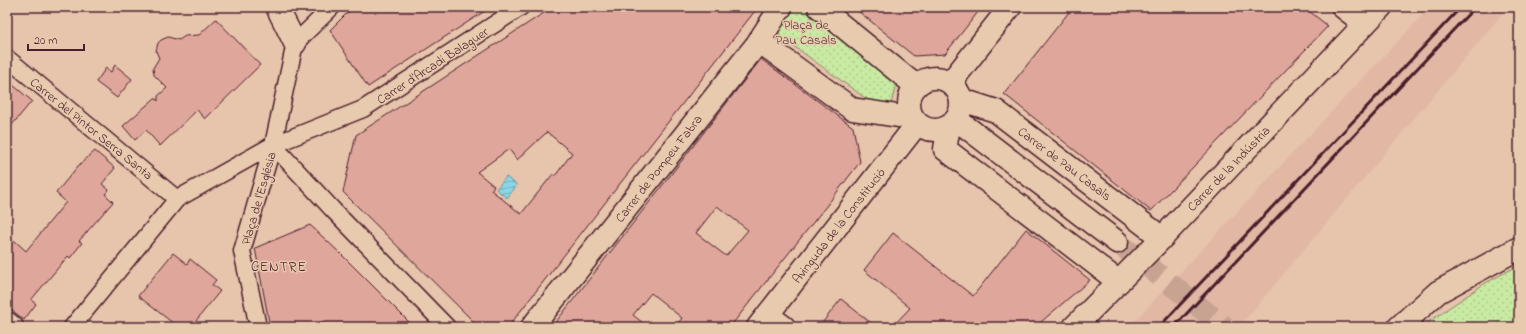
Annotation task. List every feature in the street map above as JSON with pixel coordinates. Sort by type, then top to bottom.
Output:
[{"type":"street","points":[[277,7],[295,43],[332,7]]},
{"type":"street","name":"Carrer d'Arcadi Balaguer","points":[[363,109],[521,7]]},
{"type":"street","name":"Carrer de Pompeu Fabra","points":[[532,327],[759,40],[781,7]]},
{"type":"street","points":[[819,7],[916,86]]},
{"type":"street","points":[[1010,7],[954,107],[937,131],[927,130],[914,119],[909,107],[911,94],[916,86],[932,78],[942,78],[954,107],[1117,242]]},
{"type":"street","points":[[1343,7],[1365,24]]},
{"type":"street","name":"Carrer de la Indústria","points":[[1074,327],[1162,238],[1381,7]]},
{"type":"street","points":[[759,40],[852,109],[914,119]]},
{"type":"street","name":"Plaça de l'Església","points":[[258,327],[242,251],[273,145],[295,43]]},
{"type":"street","name":"Carrer del Pintor Serra Santa","points":[[7,58],[177,199]]},
{"type":"street","points":[[954,107],[945,149],[1119,282]]},
{"type":"street","name":"Carrer de Pau Casals","points":[[954,107],[996,111],[1162,238]]},
{"type":"street","name":"Plaça de l'Església","points":[[177,199],[273,145],[363,109]]},
{"type":"street","name":"Avinguda de la Constitució","points":[[770,323],[914,119]]},
{"type":"street","name":"Plaça de l'Església","points":[[273,145],[334,211],[447,327]]},
{"type":"street","points":[[72,327],[177,199]]},
{"type":"street","points":[[1399,327],[1438,292],[1519,248]]},
{"type":"street","points":[[7,323],[12,327]]},
{"type":"shaded area","points":[[1430,7],[1508,7],[1239,327],[1129,327]]},
{"type":"green space","name":"Plaça de Pau Casals","points":[[794,7],[806,7],[897,81],[891,104],[872,103],[780,36],[778,28]]},
{"type":"green space","points":[[1519,265],[1519,327],[1421,327],[1484,284]]},
{"type":"water","points":[[506,177],[517,185],[507,198],[496,189]]},
{"type":"building","points":[[353,7],[491,7],[368,87],[330,30]]},
{"type":"building","points":[[553,7],[758,7],[508,327],[479,327],[343,192],[356,135]],"holes":[[[547,132],[572,153],[555,176],[553,174],[521,214],[491,190],[494,186],[477,172],[509,149],[517,160]]]},
{"type":"building","points":[[853,7],[982,7],[945,54],[914,56]]},
{"type":"building","points":[[1073,7],[1304,7],[1328,26],[1151,211],[1004,94]]},
{"type":"building","points":[[216,19],[260,65],[205,119],[197,110],[160,146],[146,130],[135,140],[123,126],[155,98],[158,101],[158,96],[167,88],[154,75],[153,68],[159,58],[156,51],[158,43],[168,37],[179,40],[185,36],[199,35]]},
{"type":"building","points":[[761,59],[853,127],[860,162],[730,327],[675,327],[682,318],[651,293],[633,315],[648,327],[552,327]],"holes":[[[717,206],[748,230],[726,256],[696,233]]]},
{"type":"building","points":[[115,65],[132,79],[117,98],[96,82],[106,68],[111,72]]},
{"type":"building","points":[[7,80],[32,101],[7,131]]},
{"type":"building","points":[[95,151],[115,168],[102,184],[109,190],[105,194],[113,202],[79,241],[82,243],[70,258],[68,256],[31,300],[36,304],[24,320],[7,306],[7,248],[15,241],[26,251],[66,202],[56,193],[78,166]]},
{"type":"building","points":[[310,225],[414,327],[329,327],[322,321],[316,327],[270,327],[255,248]]},
{"type":"building","points":[[1026,229],[1090,280],[1035,327],[892,327],[910,308],[864,270],[893,233],[973,296]]},
{"type":"building","points":[[173,253],[187,264],[190,259],[216,280],[212,285],[220,291],[191,327],[178,327],[138,296]]},
{"type":"building","points":[[841,299],[876,327],[819,327]]},
{"type":"tunnel","points":[[1117,242],[1225,327]]},
{"type":"railway","points":[[1159,327],[1461,7]]},
{"type":"railway","points":[[1174,327],[1475,7]]},
{"type":"district","name":"CENTRE","points":[[279,266]]}]
